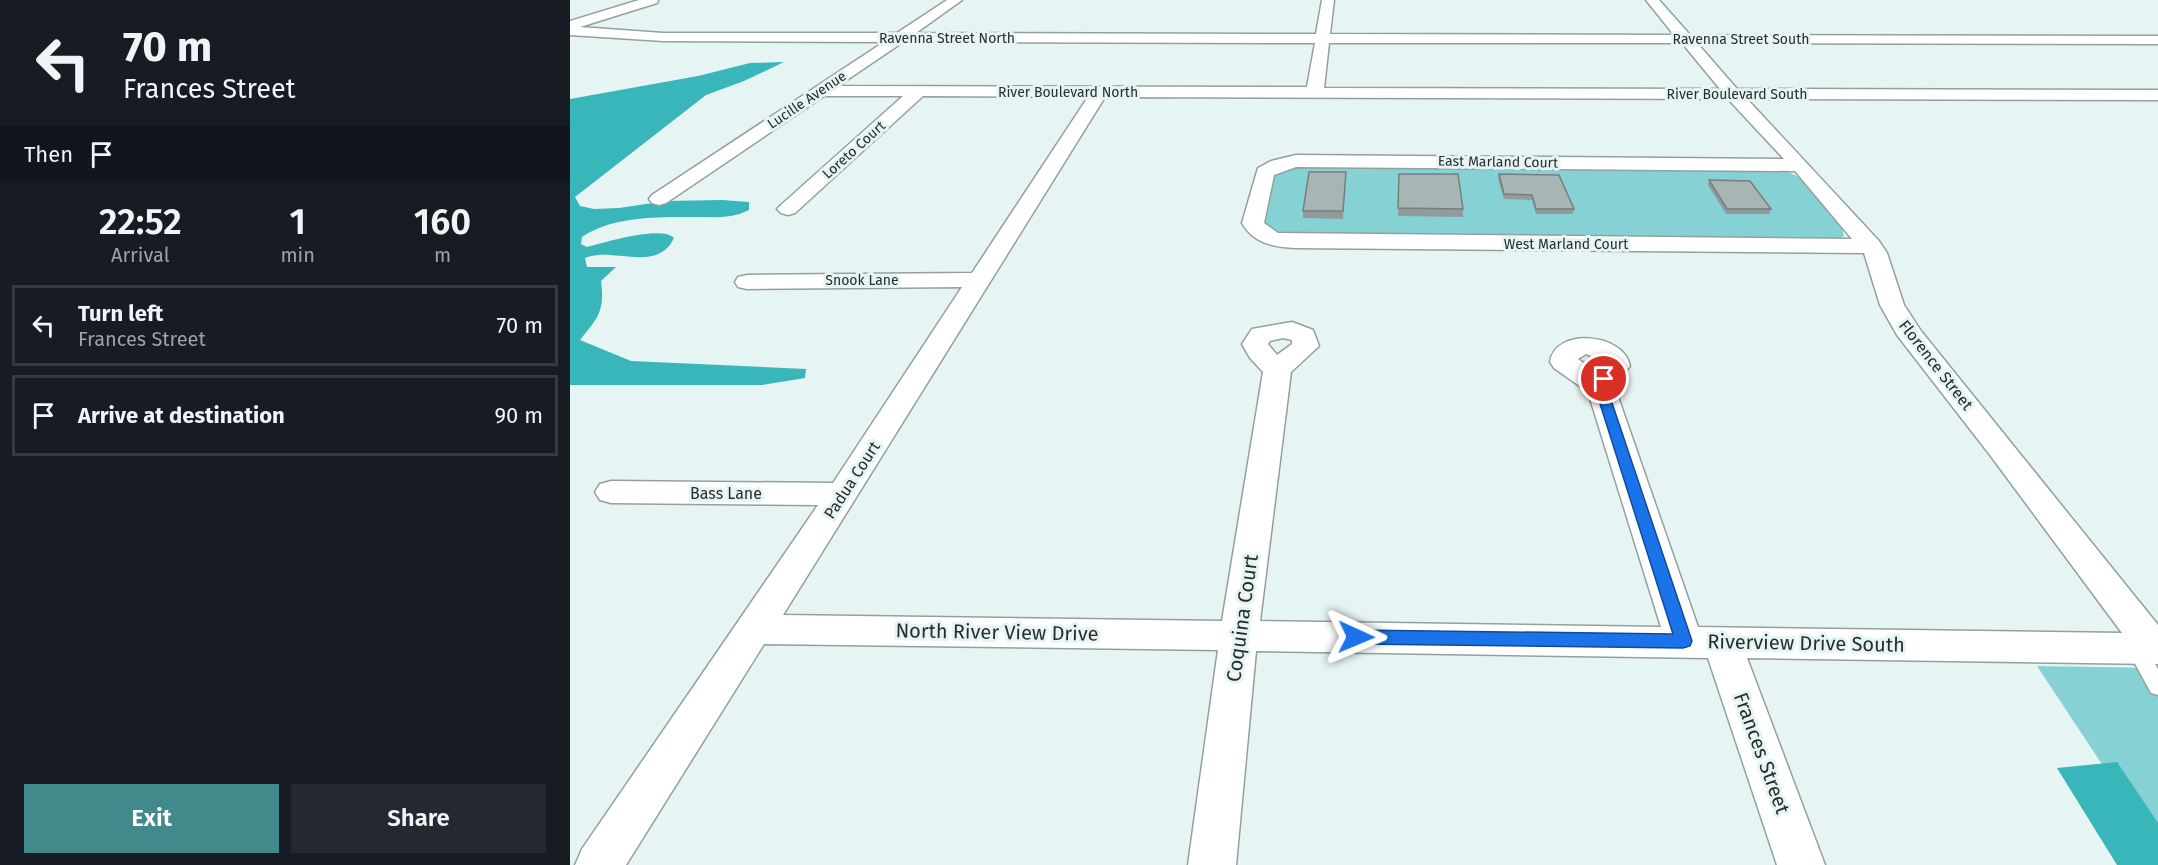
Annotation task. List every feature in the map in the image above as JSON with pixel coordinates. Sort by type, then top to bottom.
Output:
[{"type":"street","points":[[570,28],[652,0]]},
{"type":"street","name":"Lucille Avenue","points":[[659,198],[956,0]]},
{"type":"street","points":[[1315,92],[1328,0]]},
{"type":"street","name":"Florence Street","points":[[1652,0],[1732,93],[1800,165],[1871,246],[1879,259],[1892,305],[1910,335],[2001,448],[2150,649]]},
{"type":"street","name":"Ravenna Street North","points":[[570,28],[638,36],[1324,38]]},
{"type":"street","name":"Ravenna Street South","points":[[1324,38],[2158,40]]},
{"type":"street","name":"River Boulevard North","points":[[821,91],[1315,92]]},
{"type":"street","name":"Loreto Court","points":[[788,209],[919,91]]},
{"type":"street","name":"Padua Court","points":[[599,865],[755,629],[1100,92]]},
{"type":"street","name":"River Boulevard South","points":[[1315,92],[2158,95]]},
{"type":"street","name":"East Marland Court","points":[[1262,234],[1254,227],[1253,218],[1263,177],[1271,168],[1296,161],[1800,165]]},
{"type":"street","name":"West Marland Court","points":[[1262,234],[1301,242],[1871,246]]},
{"type":"street","name":"Snook Lane","points":[[747,282],[978,280]]},
{"type":"street","name":"Coquina Court","points":[[1212,865],[1239,635],[1277,371]]},
{"type":"street","name":"Frances Street","points":[[1601,388],[1703,641],[1801,865]]},
{"type":"street","name":"Bass Lane","points":[[610,492],[842,494]]},
{"type":"street","name":"North River View Drive","points":[[755,629],[1239,635]]},
{"type":"street","name":"Riverview Drive South","points":[[1239,635],[2150,649]]},
{"type":"lane","name":"Florence Street","points":[[2150,649],[2158,687]]},
{"type":"shaded area","points":[[784,62],[744,81],[706,95],[575,197],[580,206],[594,209],[666,201],[749,202],[749,210],[736,215],[622,221],[594,230],[582,237],[581,244],[587,247],[645,234],[667,234],[674,238],[666,249],[657,255],[634,257],[596,255],[585,258],[587,267],[616,267],[601,281],[602,300],[599,314],[580,340],[631,361],[806,369],[805,378],[762,385],[570,385],[570,99],[698,76],[750,63]]},
{"type":"shaded area","points":[[1291,166],[1784,170],[1799,177],[1842,228],[1844,236],[1839,239],[1279,234],[1262,223],[1273,174]]},
{"type":"shaded area","points":[[2037,666],[2158,668],[2158,849]]},
{"type":"shaded area","points":[[2117,762],[2158,823],[2158,865],[2117,865],[2057,768]]},
{"type":"building","points":[[1309,172],[1346,172],[1343,211],[1303,211]]},
{"type":"building","points":[[1399,174],[1458,174],[1463,209],[1398,208]]},
{"type":"building","points":[[1499,174],[1559,175],[1574,209],[1536,209],[1532,195],[1504,194]]},
{"type":"building","points":[[1709,180],[1750,181],[1771,209],[1727,209]]},
{"type":"route","points":[[1356,637],[1683,641],[1601,388],[1604,379]]}]
